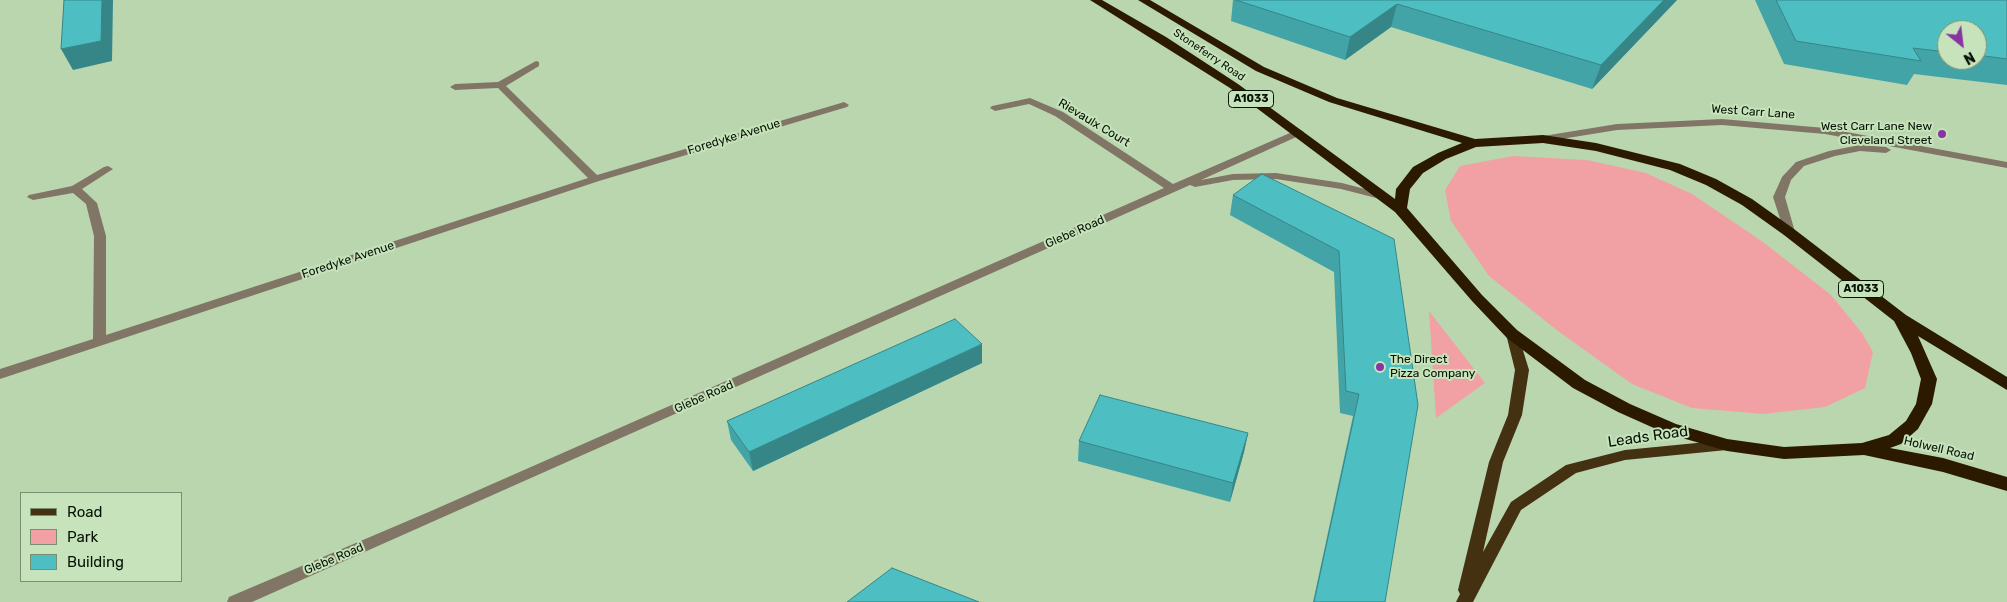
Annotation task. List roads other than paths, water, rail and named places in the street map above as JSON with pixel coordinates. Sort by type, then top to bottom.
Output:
[{"type":"highway","name":"Stoneferry Road","points":[[1095,0],[1162,39],[1299,132],[1400,209]]},
{"type":"highway","name":"Stoneferry Road","points":[[1143,0],[1189,25],[1260,69],[1333,100],[1474,143]]},
{"type":"highway","name":"A1033","points":[[1900,318],[1919,353],[1929,379],[1924,404],[1912,425],[1895,440],[1862,448],[1784,454],[1727,445],[1671,429],[1624,408],[1579,384],[1512,334],[1477,298],[1400,209],[1403,189],[1418,170],[1442,156],[1474,143],[1543,139],[1596,147],[1675,167],[1711,182],[1748,202],[1900,318],[2007,384]]},
{"type":"highway","name":"Holwell Road","points":[[1862,448],[1943,465],[2007,484]]},
{"type":"main road","name":"Leads Road","points":[[1463,602],[1496,462],[1515,416],[1522,370],[1512,334]]},
{"type":"main road","name":"Leads Road","points":[[1463,602],[1516,506],[1571,469],[1625,455],[1727,445]]},
{"type":"street","points":[[455,87],[500,85],[536,64]]},
{"type":"street","points":[[500,85],[595,179]]},
{"type":"street","name":"Rievaulx Court","points":[[995,108],[1030,101],[1059,114],[1173,189]]},
{"type":"street","name":"Foredyke Avenue","points":[[0,374],[595,179],[844,105]]},
{"type":"street","name":"West Carr Lane","points":[[1543,139],[1617,127],[1722,122],[1825,131],[2007,165]]},
{"type":"street","name":"Glebe Road","points":[[235,602],[1299,132]]},
{"type":"street","name":"West Carr Lane","points":[[1789,232],[1779,197],[1786,179],[1800,164],[1833,153],[1860,148],[1931,152]]},
{"type":"street","points":[[33,197],[75,189],[108,169]]},
{"type":"street","name":"Glebe Road","points":[[1173,189],[1233,177],[1276,176],[1342,186],[1384,197]]},
{"type":"street","points":[[75,189],[91,203],[100,236],[100,340]]},
{"type":"place","name":"West Carr Lane New Cleveland Street","points":[[1942,134]]},
{"type":"place","name":"The Direct Pizza Company","points":[[1380,367]]}]
